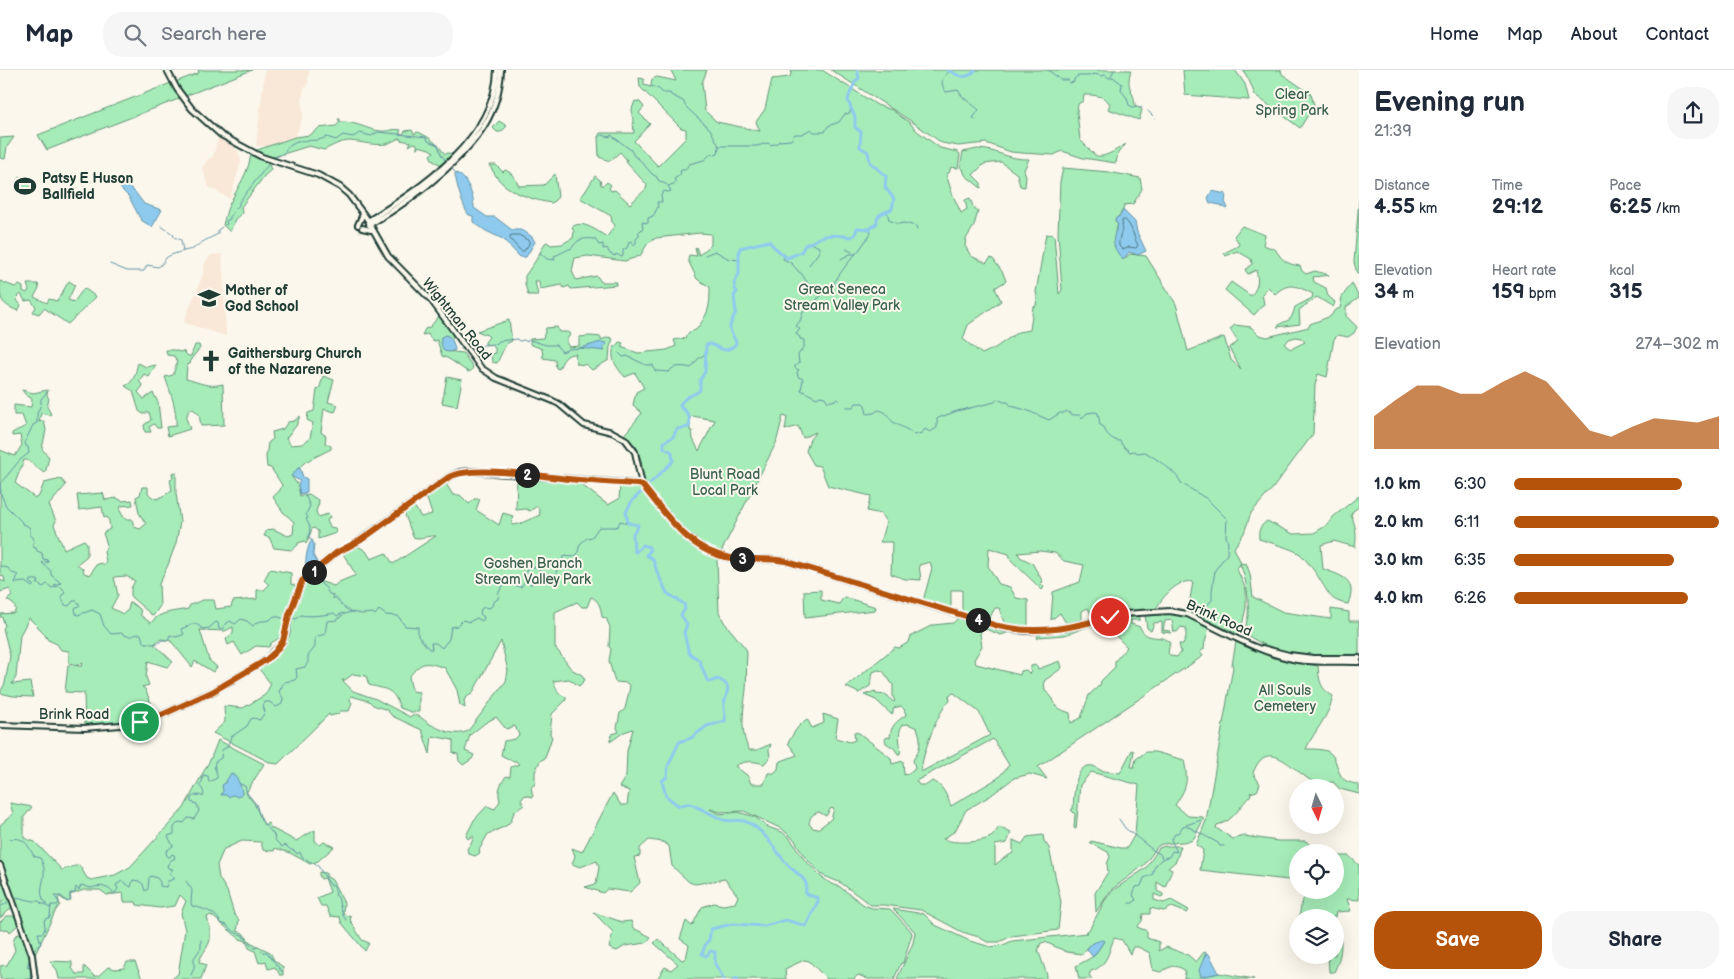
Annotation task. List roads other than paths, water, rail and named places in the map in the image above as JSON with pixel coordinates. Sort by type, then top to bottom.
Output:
[{"type":"main road","name":"Wightman Road","points":[[167,70],[182,96],[221,135],[251,152],[276,163],[309,171],[332,182],[349,195],[364,215],[373,232]]},
{"type":"main road","points":[[375,219],[364,215],[360,226],[373,232],[375,219],[420,187],[472,137],[490,105],[496,85],[497,70]]},
{"type":"main road","points":[[368,223],[402,206],[476,140],[490,116],[500,84],[501,70]]},
{"type":"main road","name":"Wightman Road","points":[[364,215],[365,220],[388,256],[431,300],[481,368],[496,378],[556,402],[584,425],[621,436],[630,444],[635,452],[644,488]]},
{"type":"main road","name":"Brink Road","points":[[0,725],[84,728],[133,724],[148,721],[212,692],[266,660],[281,644],[286,634],[289,615],[302,581],[336,553],[361,540],[454,474],[469,471],[644,488],[687,539],[719,556],[785,561],[1009,629],[1031,631],[1054,630],[1114,616],[1176,611],[1188,614],[1273,654],[1298,660],[1359,660]]},
{"type":"main road","points":[[0,865],[32,955],[34,979]]},
{"type":"water","points":[[455,173],[466,182],[473,198],[474,208],[487,217],[495,217],[512,230],[520,230],[532,237],[535,242],[526,257],[520,257],[503,239],[473,222],[473,216],[469,215],[462,202]]},
{"type":"water","points":[[125,183],[144,204],[162,210],[152,227],[141,220],[129,197],[120,188],[121,184]]},
{"type":"water","points":[[1212,191],[1226,194],[1225,202],[1227,209],[1210,203],[1208,198]]},
{"type":"water","points":[[1123,210],[1135,222],[1137,232],[1146,251],[1138,255],[1129,252],[1123,260],[1115,247],[1114,235],[1118,225],[1115,221],[1116,218],[1120,216]]},
{"type":"water","points":[[446,335],[451,339],[455,350],[444,351],[441,337]]},
{"type":"water","points":[[601,342],[607,344],[603,347],[605,351],[580,348]]},
{"type":"water","points":[[300,468],[303,477],[307,479],[307,492],[300,494],[298,485],[300,481],[291,476]]},
{"type":"water","points":[[312,540],[314,544],[313,555],[318,564],[311,571],[306,568],[306,562]]},
{"type":"water","points":[[231,773],[237,779],[241,788],[242,794],[238,797],[221,795],[223,791],[222,785]]},
{"type":"water","points":[[1104,941],[1094,956],[1092,956],[1087,949],[1093,943]]},
{"type":"water","points":[[1206,953],[1209,954],[1219,973],[1201,977],[1199,970]]},
{"type":"waterway","points":[[724,979],[715,964],[715,952],[711,951],[706,956],[702,954],[709,940],[711,929],[732,924],[765,926],[786,920],[806,926],[818,898],[806,894],[806,883],[804,880],[787,864],[757,828],[744,821],[724,820],[690,804],[679,806],[666,796],[662,781],[667,777],[668,766],[679,742],[691,738],[707,726],[725,721],[724,706],[728,689],[726,684],[718,679],[709,682],[699,660],[689,653],[684,633],[687,624],[681,615],[685,609],[684,604],[667,593],[653,559],[646,555],[650,551],[649,547],[643,545],[636,552],[634,551],[633,533],[638,525],[628,523],[626,512],[632,501],[673,461],[672,452],[664,448],[664,442],[673,437],[677,429],[689,427],[690,421],[688,416],[680,405],[685,399],[700,390],[700,380],[705,372],[706,345],[710,344],[726,350],[736,344],[730,328],[736,312],[734,296],[737,292],[734,282],[739,274],[740,248],[769,241],[787,258],[801,252],[805,245],[821,237],[828,235],[851,237],[855,235],[857,228],[870,229],[877,223],[879,215],[892,209],[894,199],[885,187],[886,176],[870,162],[868,152],[860,147],[861,132],[855,127],[855,117],[848,101],[855,82],[859,78],[857,70]]},
{"type":"waterway","points":[[948,70],[959,76],[969,75],[975,70]]},
{"type":"waterway","points":[[1048,70],[1061,80],[1068,80],[1069,83],[1074,82],[1074,79],[1078,76],[1094,74],[1105,75],[1109,78],[1113,77],[1122,84],[1121,90],[1127,98],[1129,105],[1142,108]]},
{"type":"waterway","points":[[1111,76],[1114,70]]},
{"type":"waterway","points":[[950,71],[942,80],[946,92],[958,90],[965,99],[979,110],[973,118],[976,120]]},
{"type":"waterway","points":[[651,86],[663,93],[670,93],[683,101],[686,107],[710,129],[719,146]]},
{"type":"waterway","points":[[719,146],[757,146],[768,143],[771,145],[779,141],[791,140],[795,134],[802,134],[811,129],[814,132],[825,132],[828,126],[839,122],[845,114],[850,113],[851,106]]},
{"type":"waterway","points":[[1148,111],[1155,118]]},
{"type":"waterway","points":[[274,158],[284,153],[288,147],[298,141],[319,140],[327,137],[336,140],[343,135],[353,137],[360,133],[371,136],[378,132],[426,137],[428,141],[438,145],[445,160]]},
{"type":"waterway","points":[[599,137],[602,135],[610,137],[611,135],[631,150],[634,156],[658,180],[667,185]]},
{"type":"waterway","points":[[540,253],[547,259],[555,260],[554,256],[572,248],[579,240],[595,239],[599,245],[603,244],[603,249],[607,248],[610,254],[622,257],[623,250],[627,248],[629,242],[631,241],[633,245],[636,243],[636,239],[640,235],[638,233],[643,228],[642,222],[648,223],[648,218],[653,216],[658,207],[657,202],[662,202],[661,195],[664,191],[671,191],[668,186],[676,183],[674,179],[680,175],[681,170],[685,170],[689,164],[704,160],[712,153],[718,154],[719,146]]},
{"type":"waterway","points":[[225,225],[239,205],[239,202],[268,165]]},
{"type":"waterway","points":[[452,168],[456,174]]},
{"type":"waterway","points":[[887,211],[889,220],[898,224],[904,223],[916,226],[917,230]]},
{"type":"waterway","points":[[161,226],[173,234],[174,237],[181,240],[183,251]]},
{"type":"waterway","points":[[110,264],[127,271],[144,271],[147,265],[158,267],[166,258],[179,252],[193,249],[218,234],[218,230],[222,227]]},
{"type":"waterway","points":[[870,229],[871,233],[832,287],[818,298],[816,302],[810,303],[810,308],[803,312],[796,326],[800,329],[796,334],[800,339],[804,340],[804,347],[798,355],[799,363],[795,366],[799,370],[797,372],[798,377],[803,379],[801,390],[817,398],[820,396],[825,397],[828,402],[838,399],[846,407],[853,407],[856,403],[863,403],[867,414],[878,410],[884,412],[893,422],[914,435],[922,433],[925,429],[930,432],[937,428],[938,418],[957,411],[995,402],[997,399],[1049,420],[1066,411],[1073,415],[1080,415],[1082,418],[1087,413],[1098,413],[1100,425],[1104,427],[1110,437],[1120,441],[1130,452],[1145,452],[1160,462],[1175,474],[1181,483],[1207,499],[1227,519],[1227,554],[1215,570],[1212,600],[1205,608],[1203,619]]},
{"type":"waterway","points":[[809,265],[819,252],[819,247],[810,243]]},
{"type":"waterway","points":[[846,249],[852,252]]},
{"type":"waterway","points":[[705,255],[715,251],[729,259],[740,260]]},
{"type":"waterway","points":[[841,259],[850,254],[856,254]]},
{"type":"waterway","points":[[784,257],[783,259],[791,263],[801,273],[811,287],[811,292]]},
{"type":"waterway","points":[[469,348],[496,344],[499,341],[517,339],[527,342],[528,340]]},
{"type":"waterway","points":[[530,340],[546,345],[556,345],[562,352],[569,349],[582,348]]},
{"type":"waterway","points":[[619,353],[623,357],[627,356],[646,365],[653,365],[655,371],[669,372],[676,367],[691,368],[705,354]]},
{"type":"waterway","points":[[1,492],[0,484],[20,460],[29,453],[25,442],[33,425],[37,423],[41,399],[47,392]]},
{"type":"waterway","points":[[0,492],[6,506],[22,524],[30,528],[30,536],[34,540],[33,547],[42,553],[43,559],[48,560],[47,563],[44,561],[42,563],[51,571],[51,575],[61,583],[54,585],[56,586]]},
{"type":"waterway","points":[[304,493],[310,506],[306,514],[308,518],[306,519],[310,527],[309,538],[312,540]]},
{"type":"waterway","points":[[33,953],[35,948],[41,944],[38,933],[43,933],[45,928],[44,920],[50,917],[51,905],[59,903],[55,896],[61,896],[68,902],[70,900],[70,893],[75,893],[76,887],[79,890],[81,885],[91,888],[103,887],[115,893],[118,889],[116,885],[122,881],[131,887],[133,880],[139,881],[143,884],[145,891],[148,889],[151,876],[157,878],[160,886],[166,887],[168,881],[174,879],[169,874],[173,869],[167,866],[175,858],[172,854],[170,857],[167,857],[166,851],[173,846],[168,836],[174,834],[174,827],[179,822],[184,823],[188,818],[194,819],[199,811],[197,804],[191,802],[191,798],[197,795],[203,797],[203,792],[199,785],[202,782],[203,775],[208,776],[209,782],[217,778],[215,762],[221,758],[222,750],[227,747],[231,737],[247,726],[251,719],[260,720],[265,712],[263,706],[265,702],[270,702],[276,707],[282,704],[283,698],[279,692],[284,682],[295,680],[297,677],[296,669],[305,667],[308,662],[308,656],[315,647],[315,637],[325,634],[327,621],[337,620],[344,614],[351,612],[373,613],[375,615],[379,610],[386,615],[398,616],[405,626],[418,627],[418,636],[429,649],[432,649],[431,643],[436,643],[442,648],[449,639],[451,627],[457,626],[463,620],[469,622],[477,618],[483,620],[484,617],[480,614],[481,609],[492,606],[493,602],[498,599],[499,592],[505,583],[521,587],[526,580],[532,584],[533,577],[529,576],[526,572],[527,568],[535,567],[538,568],[542,575],[555,576],[563,557],[577,555],[580,544],[587,538],[592,537],[599,527],[615,527],[618,526],[620,521],[628,523]]},
{"type":"waterway","points":[[0,566],[8,568],[12,573],[18,575],[15,583],[25,582],[32,587],[34,585],[30,582],[31,580],[38,580],[39,582],[37,583],[43,587],[47,584],[52,588],[61,587],[65,593],[61,596],[65,605],[69,606],[73,601],[77,601],[80,605],[75,608],[76,614],[92,610],[100,614],[104,626],[111,634],[121,633],[129,636],[141,634],[143,642],[148,643],[156,644],[162,640],[168,640],[170,635],[176,637],[183,635],[181,629],[195,623],[203,629],[209,628],[216,622],[219,629],[224,629],[224,625],[230,621],[235,624],[241,619],[253,626],[259,622],[270,620],[274,616],[286,619]]},
{"type":"waterway","points":[[314,575],[315,578],[320,580],[329,594],[333,595],[332,598],[336,598],[342,606],[351,612]]},
{"type":"waterway","points":[[290,618],[296,619],[301,615],[317,616],[334,613],[337,616],[344,614]]},
{"type":"waterway","points":[[240,784],[245,786],[247,793],[256,804],[261,820],[274,835],[275,840],[282,847],[285,845],[297,854],[300,852],[302,857],[318,866],[331,886],[333,885],[335,895],[338,897],[346,920]]},
{"type":"waterway","points":[[1119,819],[1125,828],[1160,854],[1162,858]]},
{"type":"waterway","points":[[1129,903],[1133,903],[1136,900],[1133,895],[1136,887],[1141,886],[1144,878],[1153,874],[1157,863],[1169,857],[1172,851],[1177,852],[1171,840],[1175,834],[1183,826],[1201,820]]},
{"type":"waterway","points":[[1187,826],[1218,843],[1220,846],[1224,846]]},
{"type":"waterway","points":[[10,839],[22,840],[34,856],[40,858],[44,870],[42,896],[46,906],[50,908],[51,906]]},
{"type":"waterway","points":[[186,881],[192,890],[192,906],[212,913],[221,923],[227,925],[236,933],[243,935],[255,948],[258,947],[263,952],[267,952],[282,972]]},
{"type":"waterway","points":[[14,897],[39,901],[45,904]]},
{"type":"waterway","points":[[0,907],[7,903],[10,898]]},
{"type":"waterway","points":[[191,975],[194,968],[194,958],[201,948],[201,940]]},
{"type":"waterway","points":[[30,958],[27,967],[31,969],[30,979]]},
{"type":"place","name":"Patsy E Huson Ballfield","points":[[25,186]]},
{"type":"place","name":"Mother of God School","points":[[209,298]]},
{"type":"place","name":"Gaithersburg Church of the Nazarene","points":[[211,361]]},
{"type":"park label","name":"Clear Spring Park","points":[[1292,102]]},
{"type":"park label","name":"Great Seneca Stream Valley Park","points":[[842,297]]},
{"type":"park label","name":"Blunt Road Local Park","points":[[725,482]]},
{"type":"park label","name":"Goshen Branch Stream Valley Park","points":[[533,572]]},
{"type":"park label","name":"All Souls Cemetery","points":[[1285,698]]}]
